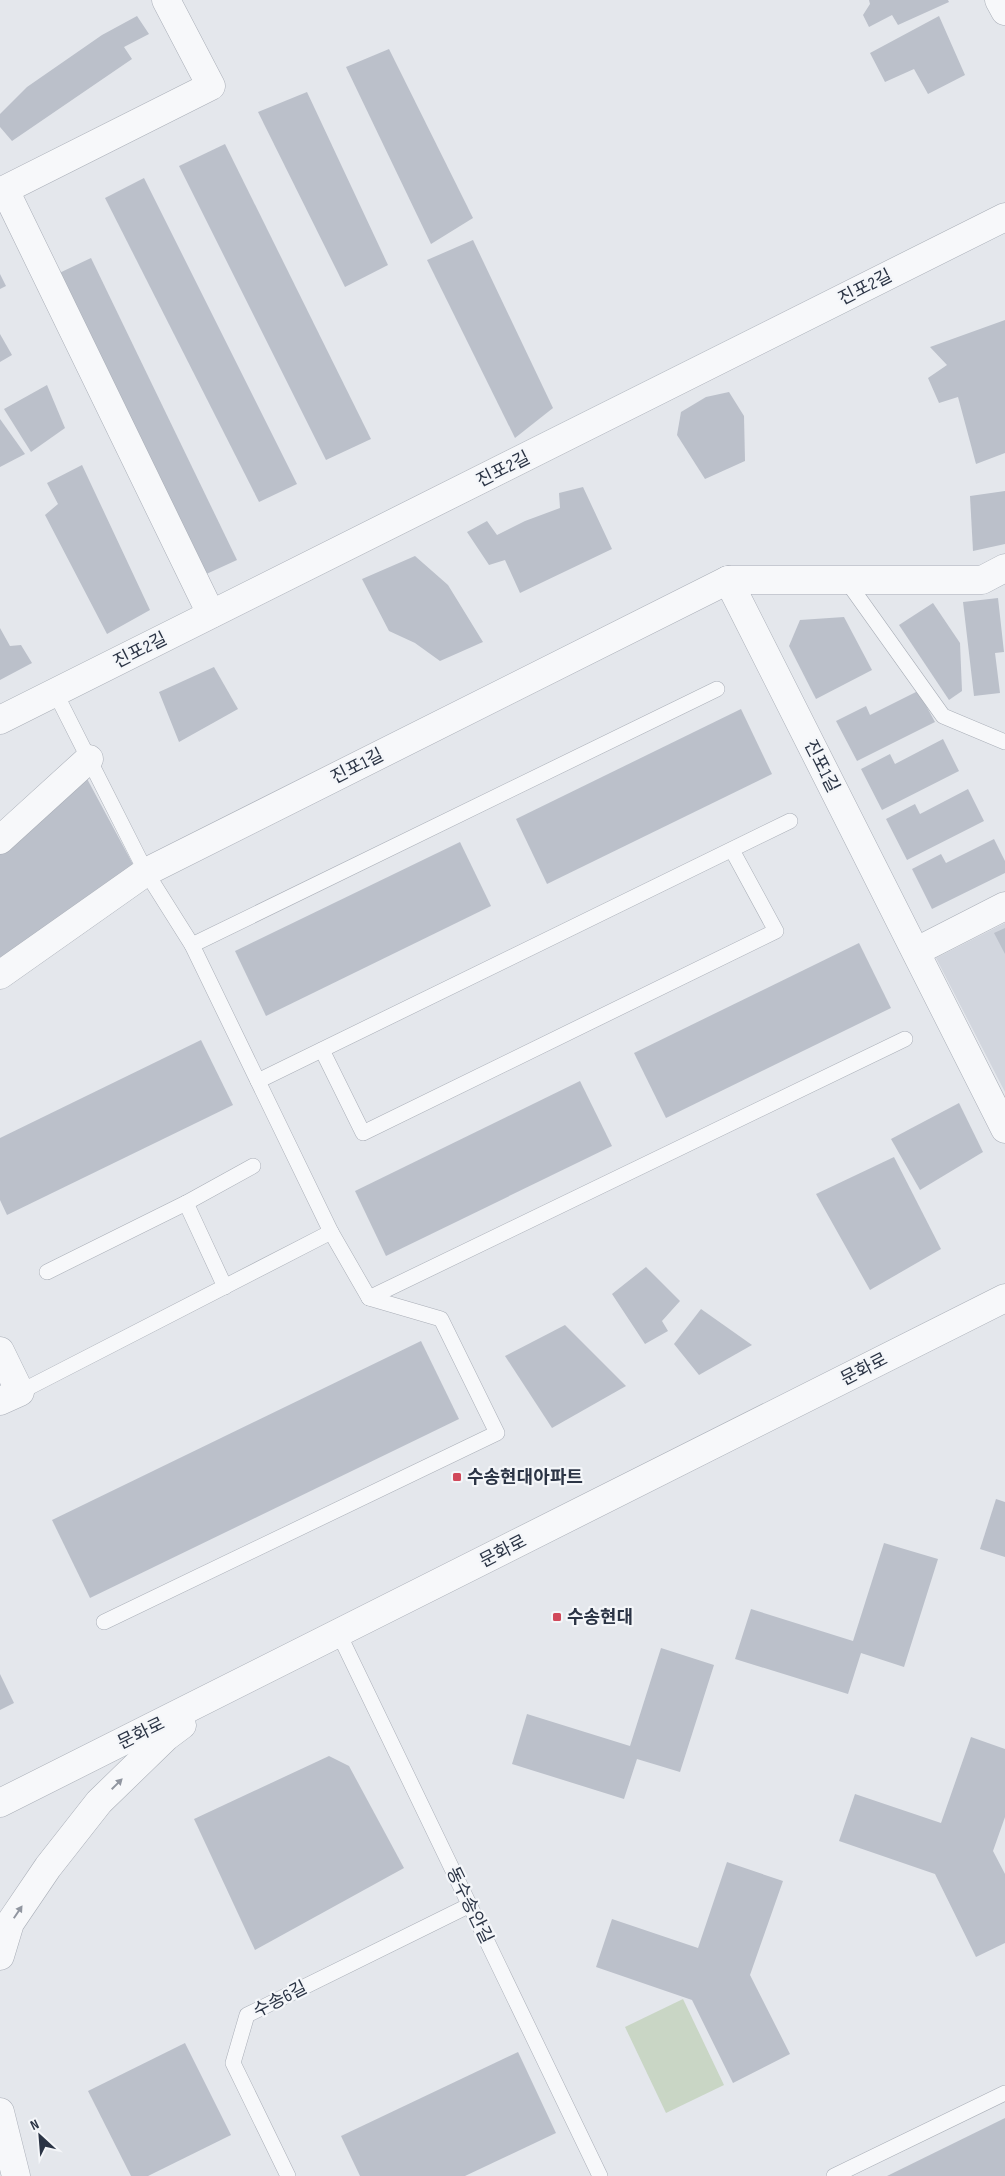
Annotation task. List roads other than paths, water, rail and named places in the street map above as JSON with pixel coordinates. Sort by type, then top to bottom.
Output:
[{"type":"street","points":[[166,0],[211,86],[2,191],[211,614]]},
{"type":"street","points":[[999,0],[1005,11]]},
{"type":"street","name":"진포2길","points":[[0,720],[1005,217]]},
{"type":"street","name":"진포1길","points":[[0,975],[146,872],[728,580],[982,580],[1005,568]]},
{"type":"street","name":"진포1길","points":[[728,580],[917,951],[1005,1129]]},
{"type":"street","points":[[0,840],[89,759]]},
{"type":"street","points":[[917,951],[1005,906]]},
{"type":"street","name":"문화로","points":[[0,1804],[1005,1298]]},
{"type":"street","points":[[0,1351],[10,1396]]},
{"type":"street","points":[[0,1956],[10,1923],[48,1867],[99,1802],[166,1737],[234,1687]]},
{"type":"street","points":[[0,2112],[16,2176]]},
{"type":"lane","points":[[846,580],[943,716],[1005,742]]},
{"type":"lane","points":[[192,945],[716,689]]},
{"type":"lane","points":[[54,692],[146,872],[192,945],[331,1232],[369,1298],[441,1319],[497,1433],[104,1622]]},
{"type":"lane","points":[[258,1081],[790,822]]},
{"type":"lane","points":[[322,1050],[363,1133],[776,931],[732,850]]},
{"type":"lane","points":[[369,1298],[905,1039]]},
{"type":"lane","points":[[47,1272],[186,1203],[253,1166]]},
{"type":"lane","points":[[186,1203],[225,1287]]},
{"type":"lane","points":[[10,1396],[331,1232]]},
{"type":"lane","name":"동수송안길","points":[[339,1634],[600,2176]]},
{"type":"lane","name":"수송6길","points":[[288,2176],[233,2063],[247,2015],[470,1905]]},
{"type":"lane","points":[[834,2176],[1005,2093]]},
{"type":"place","name":"수송현대아파트","points":[[457,1477]]},
{"type":"place","name":"수송현대","points":[[557,1617]]}]
